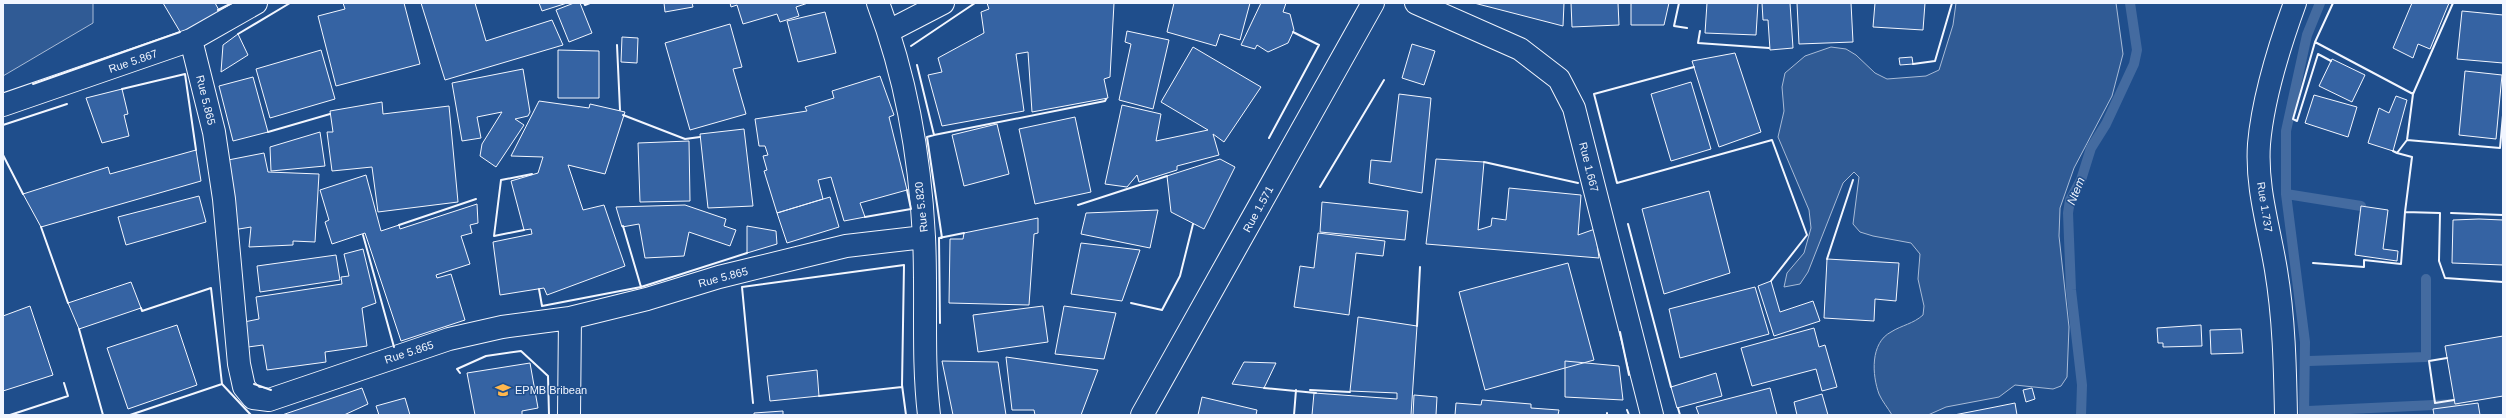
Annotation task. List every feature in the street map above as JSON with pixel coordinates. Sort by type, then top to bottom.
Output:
[{"type":"street","name":"Rue 5.867","points":[[3,105],[191,40],[256,3]]},
{"type":"street","name":"Rue 5.820","points":[[878,3],[888,31],[906,93],[917,166],[924,237],[925,381],[929,415]]},
{"type":"street","points":[[888,31],[943,3]]},
{"type":"street","name":"Rue 1.571","points":[[1142,415],[1373,3]]},
{"type":"street","name":"Rue 1.667","points":[[1416,3],[1520,49],[1559,79],[1574,108],[1652,415]]},
{"type":"street","name":"Rue 1.737","points":[[2286,415],[2284,320],[2275,261],[2260,194],[2259,144],[2276,62],[2295,3]]},
{"type":"street","name":"Rue 5.865","points":[[191,40],[214,132],[224,199],[239,364],[244,387],[253,398],[269,400],[449,339],[502,327],[570,318],[647,299],[719,277],[846,246],[924,237]]},
{"type":"street","points":[[569,415],[570,318]]},
{"type":"shaded area","points":[[3,3],[93,3],[93,23],[3,76]]},
{"type":"shaded area","points":[[1956,3],[2116,3],[2123,54],[2112,96],[2074,168],[2060,208],[2059,236],[2069,327],[2067,377],[2061,386],[2053,389],[2015,385],[1999,397],[1946,407],[1928,415],[1892,415],[1879,394],[1875,378],[1874,360],[1879,344],[1884,337],[1923,315],[1924,306],[1918,279],[1920,254],[1911,243],[1860,232],[1853,224],[1859,177],[1854,172],[1843,183],[1808,272],[1800,284],[1784,287],[1787,273],[1804,253],[1811,228],[1809,210],[1778,137],[1784,111],[1782,87],[1785,73],[1805,56],[1831,47],[1846,49],[1856,55],[1875,73],[1887,79],[1926,76],[1939,70],[1953,25]]},
{"type":"building","points":[[163,3],[215,3],[220,12],[182,35]]},
{"type":"building","points":[[343,3],[404,3],[420,64],[336,86],[318,16],[345,9]]},
{"type":"building","points":[[421,3],[475,3],[486,41],[552,20],[563,45],[445,80]]},
{"type":"building","points":[[539,3],[567,3],[542,11]]},
{"type":"building","points":[[574,3],[580,3],[592,33],[569,42],[556,10]]},
{"type":"building","points":[[664,3],[692,3],[693,7],[665,12]]},
{"type":"building","points":[[730,3],[808,3],[796,7],[799,16],[780,22],[777,14],[743,24],[737,5],[731,7]]},
{"type":"building","points":[[987,3],[1114,3],[1110,77],[1104,79],[1108,98],[1032,112],[1028,52],[1016,54],[1024,111],[942,126],[928,75],[942,72],[938,58],[984,33],[981,12],[989,9]]},
{"type":"building","points":[[1174,3],[1250,3],[1240,40],[1220,34],[1216,46],[1167,32]]},
{"type":"building","points":[[1261,3],[1286,3],[1283,12],[1290,14],[1294,30],[1288,43],[1268,52],[1257,45],[1255,49],[1241,45]]},
{"type":"building","points":[[1474,3],[1564,3],[1563,26]]},
{"type":"building","points":[[1571,3],[1618,3],[1619,25],[1572,27]]},
{"type":"building","points":[[1631,3],[1669,3],[1664,25],[1631,25]]},
{"type":"building","points":[[1707,3],[1758,3],[1756,35],[1705,33]]},
{"type":"building","points":[[1762,3],[1790,3],[1793,48],[1770,50],[1768,20],[1763,20]]},
{"type":"building","points":[[1797,3],[1851,3],[1853,42],[1799,44]]},
{"type":"building","points":[[1875,3],[1925,3],[1923,30],[1873,27]]},
{"type":"building","points":[[2412,3],[2449,3],[2430,49],[2418,44],[2413,58],[2393,48]]},
{"type":"building","points":[[2462,11],[2503,15],[2503,63],[2457,59]]},
{"type":"building","points":[[825,12],[836,53],[798,62],[787,21]]},
{"type":"building","points":[[730,24],[742,67],[733,69],[746,114],[690,130],[665,43]]},
{"type":"building","points":[[1127,31],[1169,40],[1153,109],[1119,100],[1131,44],[1125,42]]},
{"type":"building","points":[[238,34],[248,55],[221,72],[223,45]]},
{"type":"building","points":[[622,37],[638,38],[637,63],[621,62]]},
{"type":"building","points":[[1412,44],[1435,51],[1424,85],[1402,78]]},
{"type":"building","points":[[1193,47],[1261,87],[1224,142],[1213,134],[1219,155],[1177,166],[1177,170],[1139,182],[1137,175],[1127,187],[1105,184],[1122,105],[1161,114],[1156,141],[1208,130],[1161,102]]},
{"type":"building","points":[[321,50],[335,99],[270,118],[256,69]]},
{"type":"building","points":[[558,50],[599,51],[599,98],[558,98]]},
{"type":"building","points":[[1735,53],[1761,132],[1719,147],[1692,61]]},
{"type":"building","points":[[1912,57],[1913,64],[1900,65],[1899,58]]},
{"type":"building","points":[[2332,59],[2365,75],[2352,102],[2319,86]]},
{"type":"building","points":[[523,69],[530,112],[528,116],[515,119],[524,125],[496,167],[480,156],[482,144],[502,112],[477,117],[481,138],[462,141],[452,83]]},
{"type":"building","points":[[2465,71],[2502,75],[2496,139],[2459,135]]},
{"type":"building","points":[[880,76],[894,115],[889,117],[907,190],[860,203],[865,217],[844,221],[831,177],[818,180],[823,199],[777,213],[764,171],[767,170],[763,156],[768,155],[765,146],[759,146],[755,119],[807,111],[805,107],[834,98],[832,91]]},
{"type":"building","points":[[253,77],[268,132],[233,141],[219,86]]},
{"type":"building","points":[[1691,82],[1711,149],[1671,161],[1651,94]]},
{"type":"building","points":[[122,89],[128,114],[124,115],[129,136],[102,143],[86,98]]},
{"type":"building","points":[[1399,94],[1431,98],[1422,193],[1369,183],[1371,160],[1391,162]]},
{"type":"building","points":[[2314,95],[2357,107],[2348,137],[2305,123]]},
{"type":"building","points":[[2396,96],[2407,100],[2393,151],[2368,143],[2379,108],[2389,113]]},
{"type":"building","points":[[539,101],[589,108],[590,104],[625,112],[605,174],[568,165],[583,210],[604,205],[625,266],[547,295],[544,288],[500,295],[493,242],[532,234],[531,229],[524,230],[511,181],[538,173],[543,157],[511,156]]},
{"type":"building","points":[[382,102],[383,114],[449,106],[458,202],[378,212],[372,167],[332,171],[327,132],[333,132],[330,111]]},
{"type":"building","points":[[1075,117],[1091,192],[1035,204],[1019,129]]},
{"type":"building","points":[[997,124],[1009,174],[964,186],[952,135]]},
{"type":"building","points":[[744,129],[753,206],[708,208],[700,134]]},
{"type":"building","points":[[320,132],[325,166],[271,171],[270,147]]},
{"type":"building","points":[[689,141],[690,201],[640,202],[638,143]]},
{"type":"building","points":[[196,150],[201,181],[41,227],[23,194],[108,167],[110,174]]},
{"type":"building","points":[[264,153],[268,172],[319,174],[315,242],[293,241],[293,245],[249,247],[251,227],[233,230],[223,161]]},
{"type":"building","points":[[1220,159],[1235,167],[1204,229],[1171,212],[1167,176]]},
{"type":"building","points":[[1436,159],[1484,162],[1478,230],[1491,226],[1492,218],[1506,220],[1509,188],[1581,195],[1578,235],[1595,229],[1599,258],[1426,244]]},
{"type":"building","points":[[366,175],[381,231],[399,225],[400,229],[477,204],[478,223],[470,225],[472,233],[461,236],[470,264],[436,275],[437,278],[451,274],[465,320],[401,341],[365,233],[332,244],[325,222],[329,220],[320,190]]},
{"type":"building","points":[[1709,191],[1730,273],[1664,294],[1642,209]]},
{"type":"building","points":[[199,196],[206,222],[126,245],[118,217]]},
{"type":"building","points":[[830,197],[839,227],[787,243],[777,213]]},
{"type":"building","points":[[1322,202],[1408,211],[1405,240],[1320,232]]},
{"type":"building","points":[[685,205],[726,219],[724,226],[736,230],[730,246],[689,232],[684,256],[645,258],[639,224],[622,227],[616,207]]},
{"type":"building","points":[[2361,206],[2388,210],[2383,249],[2398,251],[2397,261],[2355,255]]},
{"type":"building","points":[[1158,210],[1150,248],[1081,234],[1086,213]]},
{"type":"building","points":[[1038,218],[1038,233],[1034,234],[1029,305],[949,303],[950,239],[963,239],[964,233]]},
{"type":"building","points":[[2453,220],[2503,220],[2503,265],[2452,263]]},
{"type":"building","points":[[747,226],[776,231],[777,244],[747,253]]},
{"type":"building","points":[[1318,233],[1385,241],[1383,256],[1356,253],[1349,315],[1294,307],[1300,266],[1314,268]]},
{"type":"building","points":[[1081,243],[1140,250],[1122,301],[1071,294]]},
{"type":"building","points":[[363,249],[376,303],[362,308],[367,346],[325,352],[326,362],[267,370],[263,345],[248,347],[244,322],[259,319],[256,297],[342,284],[341,277],[349,276],[344,254]]},
{"type":"building","points":[[336,255],[340,280],[260,292],[257,266]]},
{"type":"building","points":[[1827,259],[1899,263],[1896,301],[1875,299],[1874,321],[1824,318]]},
{"type":"building","points":[[1568,263],[1594,360],[1485,390],[1459,292]]},
{"type":"building","points":[[1771,281],[1780,312],[1813,301],[1820,321],[1774,336],[1758,286]]},
{"type":"building","points":[[131,282],[141,308],[79,329],[68,303]]},
{"type":"building","points":[[1755,287],[1769,334],[1680,358],[1669,309]]},
{"type":"building","points":[[30,306],[53,375],[3,391],[3,316]]},
{"type":"building","points":[[1043,306],[1048,342],[978,352],[973,315]]},
{"type":"building","points":[[1064,306],[1116,313],[1104,359],[1055,354]]},
{"type":"building","points":[[1358,317],[1417,326],[1411,415],[1312,415],[1314,393],[1397,399],[1397,393],[1350,391]]},
{"type":"building","points":[[177,325],[197,385],[128,409],[107,348]]},
{"type":"building","points":[[2201,325],[2202,346],[2163,347],[2163,343],[2158,343],[2157,328]]},
{"type":"building","points":[[1814,328],[1819,347],[1825,345],[1837,387],[1822,391],[1816,369],[1752,386],[1741,348]]},
{"type":"building","points":[[2241,329],[2243,353],[2211,354],[2210,330]]},
{"type":"building","points":[[2503,336],[2503,396],[2455,404],[2445,346]]},
{"type":"building","points":[[1006,357],[1098,370],[1081,415],[1035,415],[1034,410],[1012,410]]},
{"type":"building","points":[[942,361],[998,362],[1006,415],[953,415]]},
{"type":"building","points":[[1565,361],[1619,366],[1623,400],[1565,397]]},
{"type":"building","points":[[1244,362],[1276,363],[1264,388],[1232,384]]},
{"type":"building","name":"EPMB Bribean","points":[[530,363],[538,408],[522,411],[522,415],[475,415],[467,373]]},
{"type":"building","points":[[817,370],[819,396],[770,401],[767,376]]},
{"type":"building","points":[[1716,373],[1722,396],[1677,408],[1671,387]]},
{"type":"building","points":[[362,388],[368,404],[344,415],[282,415]]},
{"type":"building","points":[[1770,388],[1777,415],[1699,415],[1696,407]]},
{"type":"building","points":[[2032,388],[2035,399],[2026,402],[2023,390]]},
{"type":"building","points":[[1822,394],[1828,415],[1797,415],[1794,402]]},
{"type":"building","points":[[1414,395],[1437,397],[1436,415],[1413,415]]},
{"type":"building","points":[[1202,397],[1257,410],[1256,415],[1198,415]]},
{"type":"building","points":[[405,398],[410,415],[379,415],[376,406]]},
{"type":"building","points":[[1482,400],[1531,404],[1531,408],[1559,410],[1558,415],[1455,415],[1456,403],[1481,405]]},
{"type":"building","points":[[2015,403],[2017,415],[1954,415],[1990,408]]},
{"type":"building","points":[[2478,403],[2480,415],[2434,415],[2433,409]]},
{"type":"building","points":[[783,411],[783,415],[754,415],[754,413]]},
{"type":"waterway","name":"Ntem","points":[[2081,415],[2082,385],[2071,290],[2068,213],[2070,200],[2081,180],[2091,148],[2106,124],[2134,64],[2137,50],[2130,3]]},
{"type":"waterway","points":[[2304,415],[2305,342],[2286,194],[2286,131],[2307,35],[2320,3]]},
{"type":"waterway","points":[[2286,194],[2361,206]]},
{"type":"waterway","points":[[2309,361],[2426,357],[2426,279]]},
{"type":"waterway","points":[[2308,411],[2455,404]]},
{"type":"wall","points":[[218,10],[232,3]]},
{"type":"wall","points":[[238,34],[290,3]]},
{"type":"wall","points":[[584,3],[585,5],[590,3]]},
{"type":"wall","points":[[911,46],[975,3]]},
{"type":"wall","points":[[1679,3],[1674,26],[1687,28]]},
{"type":"wall","points":[[1913,64],[1935,61],[1952,3]]},
{"type":"wall","points":[[2315,42],[2333,3]]},
{"type":"wall","points":[[2413,94],[2453,3]]},
{"type":"wall","points":[[1700,31],[1698,43],[1769,48]]},
{"type":"wall","points":[[33,84],[180,32]]},
{"type":"wall","points":[[1269,138],[1319,45],[1293,32]]},
{"type":"wall","points":[[2331,61],[2318,54],[2297,121],[2293,119],[2315,42],[2413,94],[2407,140],[2397,153],[2393,151]]},
{"type":"wall","points":[[617,45],[620,110]]},
{"type":"wall","points":[[917,65],[934,135],[1105,101],[1106,99]]},
{"type":"wall","points":[[1694,67],[1594,94],[1617,183],[1772,140],[1807,235],[1771,281]]},
{"type":"wall","points":[[122,89],[185,74],[196,150]]},
{"type":"wall","points":[[1320,187],[1384,80]]},
{"type":"wall","points":[[3,125],[67,104]]},
{"type":"wall","points":[[268,132],[330,114]]},
{"type":"wall","points":[[623,115],[685,139],[700,137]]},
{"type":"wall","points":[[2407,140],[2500,148],[2503,115]]},
{"type":"wall","points":[[934,135],[927,137],[942,238]]},
{"type":"wall","points":[[2397,153],[2412,157],[2405,212]]},
{"type":"wall","points":[[3,155],[23,194]]},
{"type":"wall","points":[[1484,162],[1578,183]]},
{"type":"wall","points":[[524,230],[494,236],[501,180],[532,174]]},
{"type":"wall","points":[[1078,205],[1167,176]]},
{"type":"wall","points":[[1827,259],[1853,180]]},
{"type":"wall","points":[[865,217],[911,209],[907,190]]},
{"type":"wall","points":[[399,225],[476,199]]},
{"type":"wall","points":[[2313,263],[2364,267],[2364,260],[2401,264],[2405,212],[2440,213],[2439,261],[2445,278],[2503,282]]},
{"type":"wall","points":[[2451,213],[2503,215]]},
{"type":"wall","points":[[1131,303],[1162,310],[1180,276],[1193,224]]},
{"type":"wall","points":[[1628,224],[1671,387]]},
{"type":"wall","points":[[623,226],[641,287]]},
{"type":"wall","points":[[41,227],[68,303]]},
{"type":"wall","points":[[940,323],[939,238],[964,233]]},
{"type":"wall","points":[[363,235],[394,347]]},
{"type":"wall","points":[[539,289],[542,306],[641,287],[747,253]]},
{"type":"wall","points":[[753,403],[742,287],[904,265],[902,385],[906,415]]},
{"type":"wall","points":[[1417,326],[1420,267]]},
{"type":"wall","points":[[141,308],[142,311],[211,288],[222,384],[251,415]]},
{"type":"wall","points":[[79,329],[103,415]]},
{"type":"wall","points":[[1620,332],[1629,375]]},
{"type":"wall","points":[[460,373],[457,369],[486,356],[521,351],[548,376],[549,415]]},
{"type":"wall","points":[[2447,358],[2429,361],[2435,403],[2454,400]]},
{"type":"wall","points":[[10,415],[68,396],[64,383]]},
{"type":"wall","points":[[130,415],[222,384]]},
{"type":"wall","points":[[254,384],[271,390]]},
{"type":"wall","points":[[819,396],[902,387]]},
{"type":"wall","points":[[1264,388],[1316,393]]},
{"type":"wall","points":[[1294,415],[1296,390]]},
{"type":"wall","points":[[1310,390],[1350,392]]},
{"type":"wall","points":[[1678,408],[1680,415]]},
{"type":"wall","points":[[1627,410],[1629,415]]},
{"type":"place","name":"EPMB Bribean","points":[[503,390]]}]
